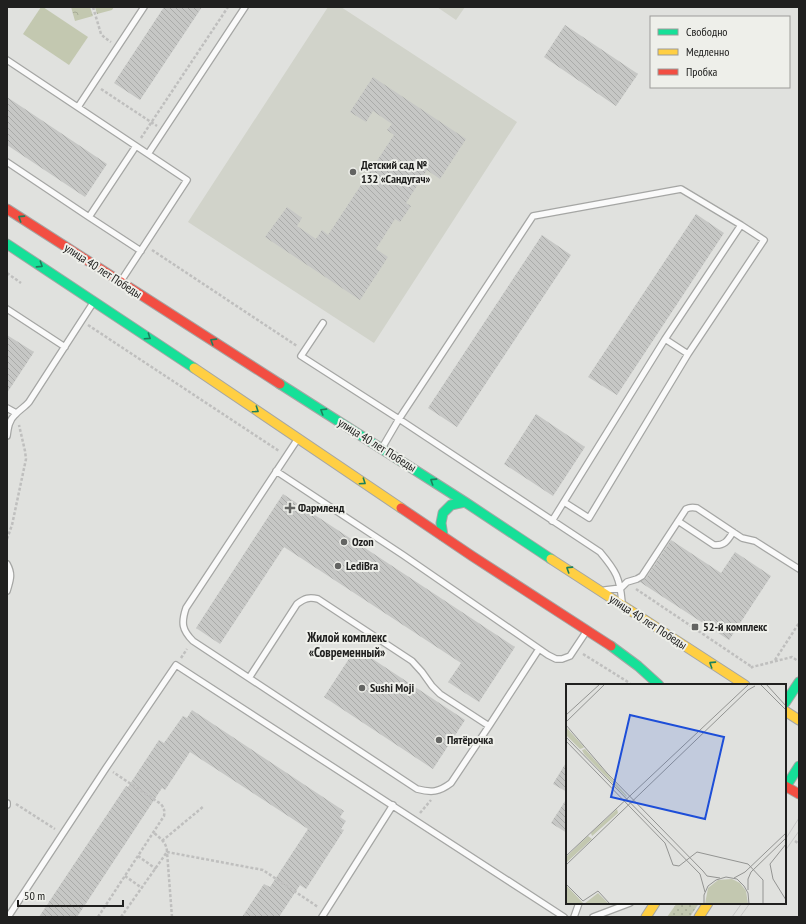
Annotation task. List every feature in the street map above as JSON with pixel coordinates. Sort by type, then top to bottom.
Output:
[{"type":"street","name":"улица 40 лет Победы","points":[[7,209],[466,502],[743,684]]},
{"type":"street","points":[[7,244],[95,301],[443,536],[625,656],[648,679],[657,684]]},
{"type":"street","points":[[443,536],[441,523],[443,513],[452,505],[466,502]]},
{"type":"street","points":[[786,702],[799,682]]},
{"type":"street","points":[[786,712],[799,720]]},
{"type":"street","points":[[786,786],[799,766]]},
{"type":"street","points":[[786,788],[799,794]]},
{"type":"street","points":[[646,917],[654,904]]},
{"type":"street","points":[[698,917],[707,904]]},
{"type":"lane","points":[[78,107],[144,7]]},
{"type":"lane","points":[[148,154],[245,7]]},
{"type":"lane","points":[[7,60],[187,180],[120,282]]},
{"type":"lane","points":[[89,217],[136,146]]},
{"type":"lane","points":[[7,162],[141,251]]},
{"type":"lane","points":[[382,448],[399,419],[533,216],[681,189],[764,240],[688,354],[589,518],[564,502]]},
{"type":"lane","points":[[552,521],[665,339],[741,225]]},
{"type":"lane","points":[[7,436],[10,422],[29,402],[95,301]]},
{"type":"lane","points":[[7,309],[65,347]]},
{"type":"lane","points":[[323,323],[301,356],[600,552],[615,571],[621,588],[622,605]]},
{"type":"lane","points":[[665,339],[688,354]]},
{"type":"lane","points":[[7,408],[16,414]]},
{"type":"lane","points":[[298,438],[186,608],[183,618],[183,627],[193,641],[417,789],[429,792],[438,791],[451,783],[539,649]]},
{"type":"lane","points":[[276,471],[403,555],[548,655],[556,659],[562,659],[570,656],[587,631]]},
{"type":"lane","points":[[601,591],[621,588],[627,582],[644,574],[686,509],[689,507],[696,508],[742,538],[755,541],[799,569]]},
{"type":"lane","points":[[678,521],[714,545],[721,545],[727,542],[733,532]]},
{"type":"lane","points":[[7,564],[11,577],[7,591]]},
{"type":"lane","points":[[249,678],[297,604],[304,599],[318,599],[412,661],[440,694],[489,726]]},
{"type":"lane","points":[[8,917],[176,665],[564,917]]},
{"type":"lane","points":[[323,915],[393,805]]},
{"type":"lane","points":[[574,917],[578,904]]},
{"type":"lane","points":[[593,917],[627,904]]},
{"type":"path","points":[[93,7],[102,34],[105,38],[118,47]]},
{"type":"path","points":[[136,146],[228,7]]},
{"type":"path","points":[[93,84],[164,130]]},
{"type":"path","points":[[7,273],[22,283]]},
{"type":"path","points":[[82,321],[286,456]]},
{"type":"path","points":[[7,539],[12,525],[26,459],[26,451],[16,414]]},
{"type":"path","points":[[775,661],[799,624]]},
{"type":"path","points":[[176,665],[193,641]]},
{"type":"path","points":[[575,648],[630,684]]},
{"type":"path","points":[[752,667],[792,656],[798,661]]},
{"type":"path","points":[[98,917],[165,813],[164,807],[161,804],[106,768]]},
{"type":"path","points":[[9,803],[63,834]]},
{"type":"path","points":[[162,841],[204,806]]},
{"type":"path","points":[[153,832],[166,846],[172,917]]},
{"type":"path","points":[[795,841],[799,844]]},
{"type":"path","points":[[167,852],[263,870],[323,915]]},
{"type":"path","points":[[121,917],[167,852]]},
{"type":"path","points":[[138,856],[156,868]]},
{"type":"path","points":[[125,876],[142,888]]},
{"type":"shaded area","name":"Детский сад № 132 «Сандугач»","points":[[328,7],[341,7],[517,122],[374,343],[188,222]]},
{"type":"shaded area","points":[[437,7],[465,7],[456,20]]},
{"type":"green space","points":[[41,7],[88,37],[69,65],[23,34]]},
{"type":"green space","points":[[71,7],[90,7],[93,16],[75,21]]},
{"type":"green space","points":[[95,7],[114,7],[112,10],[97,14]]},
{"type":"green space","points":[[676,904],[698,904],[690,917],[667,917]]},
{"type":"building","points":[[164,7],[202,7],[140,100],[114,83]]},
{"type":"building","points":[[565,25],[638,74],[616,106],[544,57]]},
{"type":"building","points":[[373,77],[466,139],[440,179],[427,170],[406,203],[411,206],[400,222],[395,219],[376,249],[388,257],[360,300],[265,237],[287,207],[302,218],[297,226],[316,239],[322,230],[328,235],[394,135],[387,130],[392,124],[373,111],[366,122],[350,112]]},
{"type":"building","points":[[7,97],[107,164],[85,197],[7,145]]},
{"type":"building","points":[[696,214],[724,233],[617,395],[588,377]]},
{"type":"building","points":[[542,235],[571,255],[457,427],[428,408]]},
{"type":"building","points":[[7,335],[34,352],[7,393]]},
{"type":"building","points":[[536,414],[585,447],[553,496],[504,464]]},
{"type":"building","points":[[283,494],[515,647],[479,702],[448,682],[461,663],[284,547],[220,644],[196,628]]},
{"type":"building","points":[[671,540],[721,573],[735,552],[771,576],[729,640],[640,582],[646,578]]},
{"type":"building","points":[[356,648],[465,720],[433,769],[324,697]]},
{"type":"building","points":[[192,710],[344,811],[340,817],[346,821],[341,829],[344,830],[306,889],[300,885],[279,917],[242,917],[264,884],[270,887],[308,829],[190,752],[165,790],[162,788],[77,917],[39,917],[126,786],[128,787],[159,740],[164,743],[183,716],[187,718]]},
{"type":"building","points":[[566,763],[566,791],[553,784]]},
{"type":"building","points":[[566,800],[566,832],[551,823]]},
{"type":"tram line","points":[[786,838],[799,818]]},
{"type":"tram line","points":[[786,850],[799,831]]},
{"type":"tram line","points":[[732,917],[741,904]]},
{"type":"tram line","points":[[740,917],[749,904]]},
{"type":"traffic: fast","points":[[7,244],[194,368]]},
{"type":"traffic: fast","points":[[280,384],[465,502],[551,559]]},
{"type":"traffic: fast","points":[[443,536],[441,523],[443,513],[451,505],[465,502]]},
{"type":"traffic: fast","points":[[611,646],[638,666],[658,684]]},
{"type":"traffic: fast","points":[[786,702],[799,682]]},
{"type":"traffic: fast","points":[[786,786],[799,766]]},
{"type":"traffic: slow","points":[[194,368],[401,508]]},
{"type":"traffic: slow","points":[[551,559],[743,684]]},
{"type":"traffic: slow","points":[[786,712],[799,720]]},
{"type":"traffic: slow","points":[[646,917],[654,904]]},
{"type":"traffic: slow","points":[[699,917],[707,904]]},
{"type":"traffic: jam","points":[[7,209],[280,384]]},
{"type":"traffic: jam","points":[[401,508],[611,646]]},
{"type":"traffic: jam","points":[[786,787],[799,794]]},
{"type":"place","name":"Детский сад № 132 «Сандугач»","points":[[353,172]]},
{"type":"place","name":"Фармленд","points":[[290,508]]},
{"type":"place","name":"Ozon","points":[[344,542]]},
{"type":"place","name":"LediBra","points":[[338,566]]},
{"type":"place","name":"52-й комплекс","points":[[695,627]]},
{"type":"place","name":"Sushi Moji","points":[[362,688]]},
{"type":"place","name":"Пятёрочка","points":[[439,740]]},
{"type":"district","name":"Жилой комплекс «Современный»","points":[[347,644]]}]
